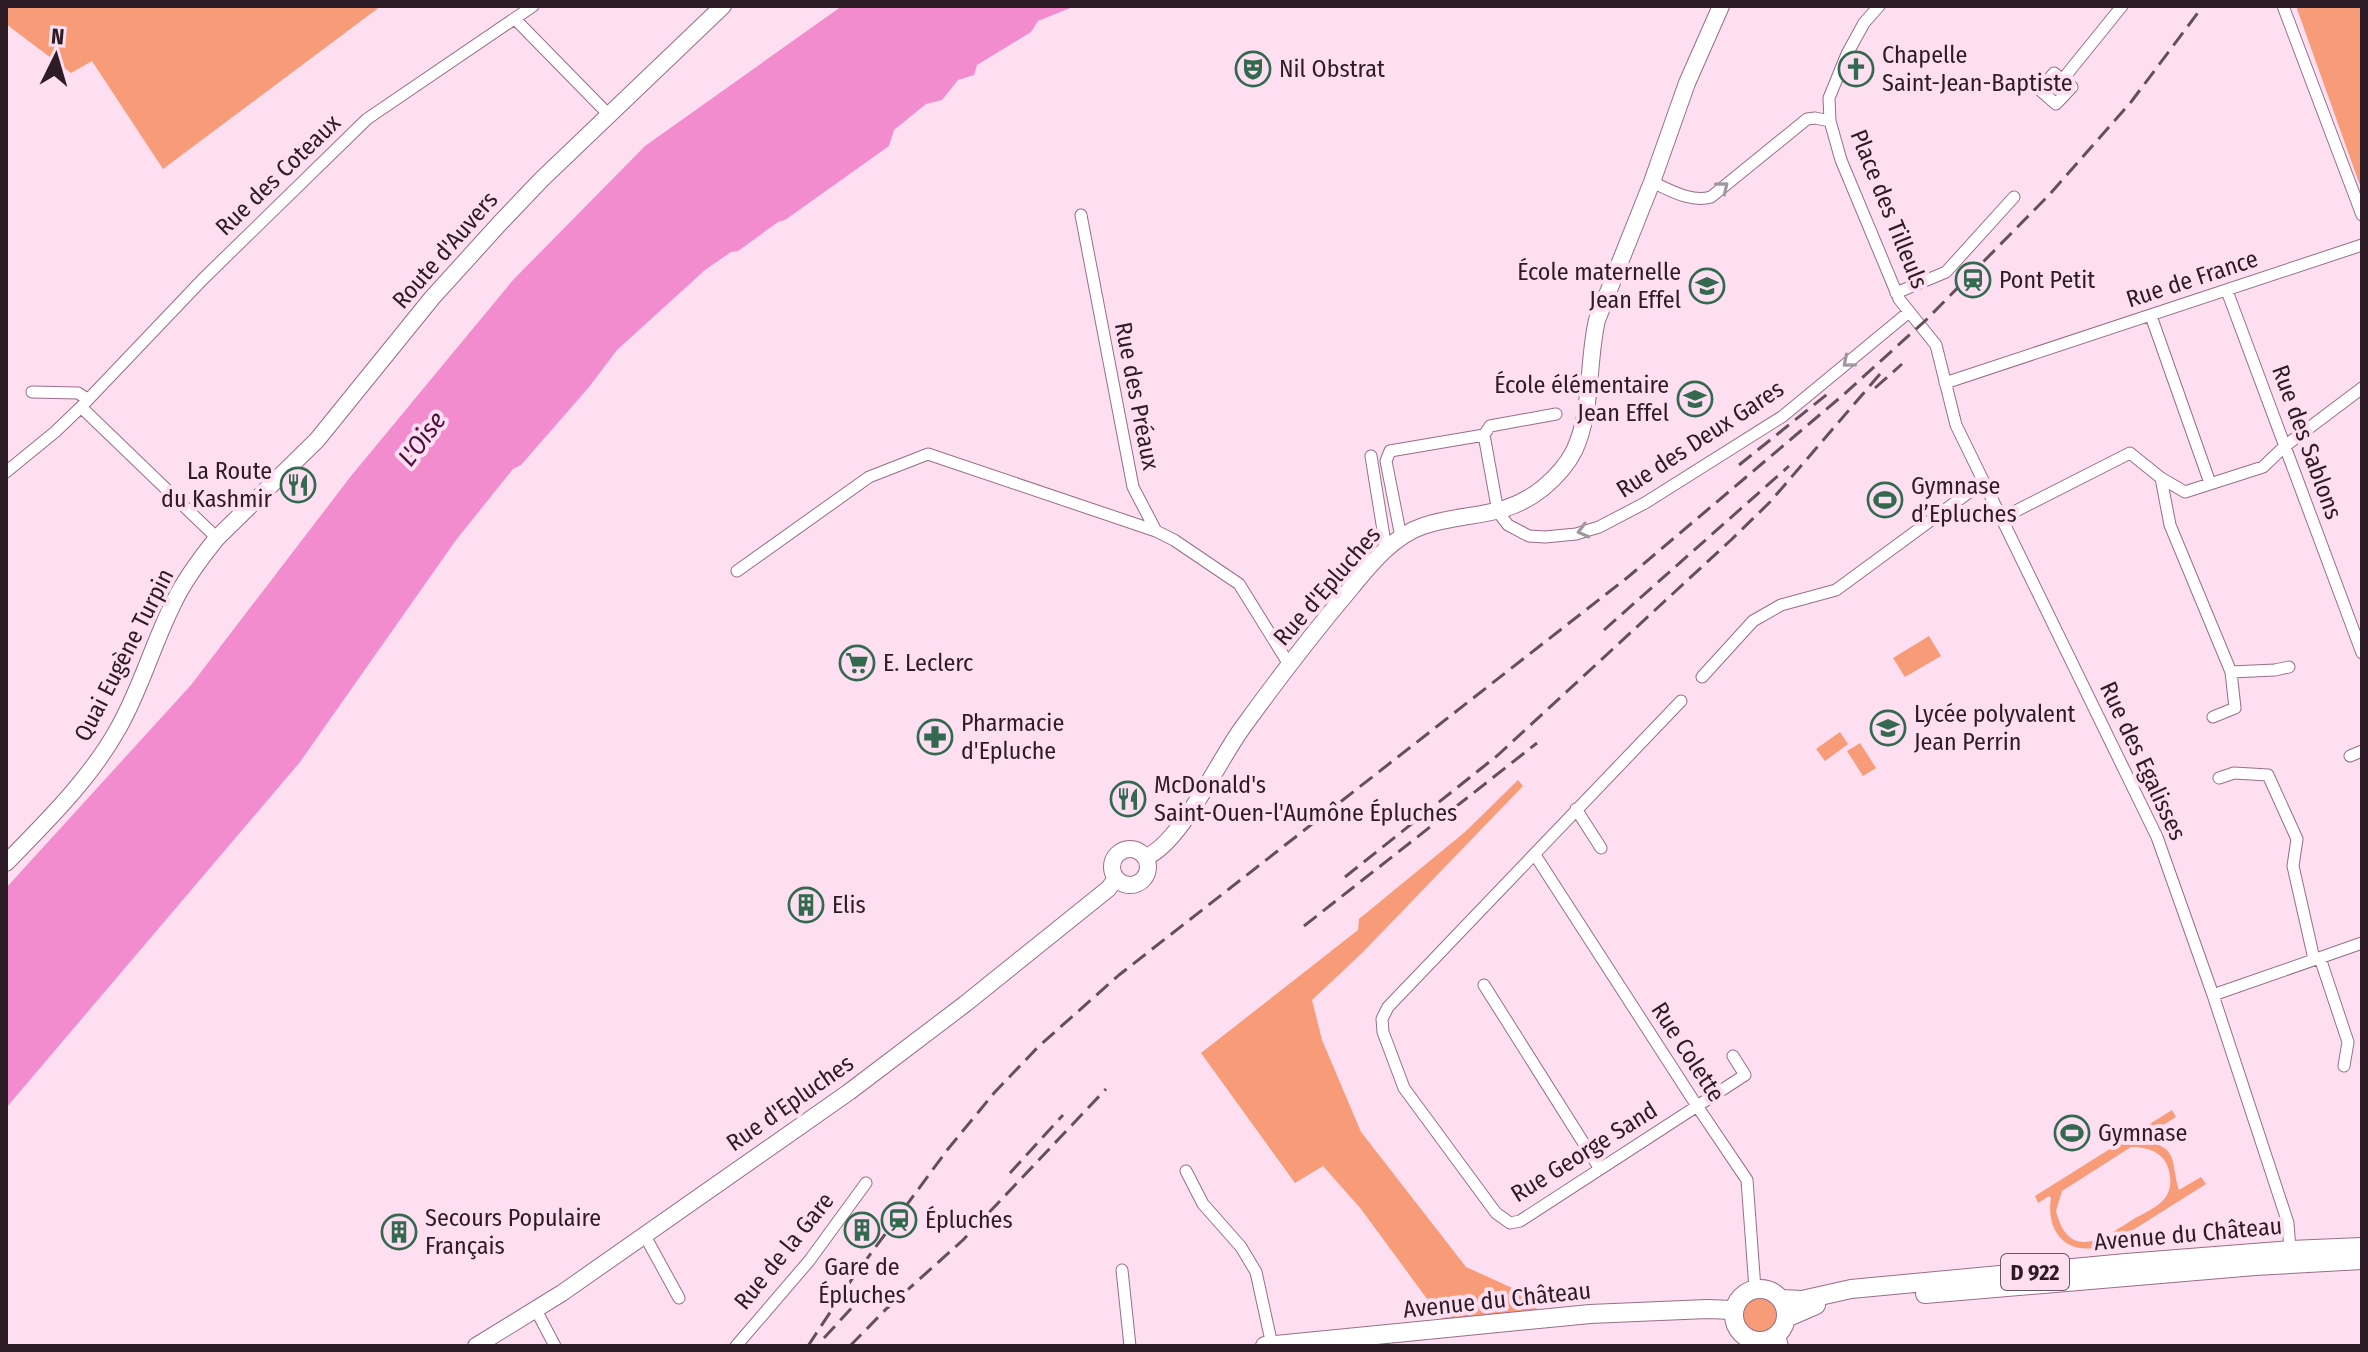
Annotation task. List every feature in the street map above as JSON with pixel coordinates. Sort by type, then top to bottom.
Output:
[{"type":"main road","name":"Avenue du Château","points":[[1786,1318],[1811,1306],[1830,1303],[2362,1247]]},
{"type":"main road","name":"Avenue du Château","points":[[1781,1299],[1802,1300],[1880,1286],[2291,1256],[2362,1260]]},
{"type":"main road","points":[[1766,1289],[1781,1299],[1786,1318],[1783,1329],[1771,1342],[1757,1342],[1743,1336],[1737,1329],[1733,1310],[1746,1292],[1766,1289]]},
{"type":"main road","name":"Avenue du Château","points":[[1265,1346],[1590,1314],[1733,1310]]},
{"type":"street","name":"Rue des Coteaux","points":[[6,472],[55,432],[203,279],[367,119],[533,6]]},
{"type":"street","name":"Route d'Auvers","points":[[217,538],[317,440],[432,298],[500,223],[723,6]]},
{"type":"street","name":"Rue d'Epluches","points":[[1146,857],[1157,853],[1171,836],[1241,729],[1344,597],[1386,549],[1423,526],[1498,512],[1521,503],[1552,480],[1573,454],[1586,412],[1597,320],[1652,182],[1687,83],[1721,6]]},
{"type":"street","points":[[1652,182],[1692,198],[1702,200],[1711,197],[1829,98],[1847,54],[1864,23],[1879,6]]},
{"type":"street","points":[[2063,79],[2122,6]]},
{"type":"street","points":[[2283,6],[2362,215]]},
{"type":"street","points":[[515,19],[609,115]]},
{"type":"street","name":"Place des Tilleuls","points":[[1829,98],[1830,121],[1841,160],[1896,293],[1909,312]]},
{"type":"street","points":[[1807,119],[1830,121]]},
{"type":"street","points":[[1896,293],[1946,272],[2014,197]]},
{"type":"street","name":"Rue des Préaux","points":[[1081,215],[1129,473],[1156,531]]},
{"type":"street","name":"Rue de France","points":[[1945,383],[2362,245]]},
{"type":"street","name":"Rue des Sablons","points":[[2227,291],[2362,653]]},
{"type":"street","name":"Rue des Deux Gares","points":[[1498,512],[1508,525],[1529,536],[1576,534],[1599,527],[1645,503],[1783,416],[1909,312]]},
{"type":"street","name":"Rue des Egalisses","points":[[1909,312],[1936,345],[1953,416],[2157,837],[2288,1223],[2291,1256]]},
{"type":"street","points":[[2151,316],[2210,483]]},
{"type":"street","points":[[2002,518],[2130,453],[2161,478],[2185,492],[2263,467],[2285,446],[2362,388]]},
{"type":"street","points":[[32,392],[78,393],[84,403],[217,538]]},
{"type":"street","points":[[1498,512],[1484,435],[1490,426],[1556,414]]},
{"type":"street","points":[[1401,537],[1386,461],[1390,451],[1484,435]]},
{"type":"street","points":[[737,571],[869,477],[928,454],[1156,531],[1174,540],[1239,584],[1290,666]]},
{"type":"street","points":[[1371,456],[1386,549]]},
{"type":"street","points":[[2161,478],[2170,525],[2231,672],[2235,708],[2213,717]]},
{"type":"street","points":[[1702,677],[1753,621],[1781,605],[1836,590],[1983,482]]},
{"type":"street","name":"Quai Eugène Turpin","points":[[6,863],[71,794],[108,745],[134,696],[172,605],[217,538]]},
{"type":"street","points":[[2231,672],[2289,667]]},
{"type":"street","name":"Rue George Sand","points":[[1681,701],[1388,1007],[1382,1019],[1383,1032],[1404,1088],[1496,1213],[1510,1223],[1520,1221],[1745,1075],[1733,1056]]},
{"type":"street","points":[[2350,756],[2362,751]]},
{"type":"street","points":[[2219,778],[2234,773],[2268,775],[2297,839],[2293,866],[2317,958],[2348,1042],[2344,1066]]},
{"type":"street","points":[[1576,809],[1601,848]]},
{"type":"street","points":[[1131,848],[1146,857],[1149,863],[1147,874],[1139,883],[1127,885],[1116,879],[1112,861],[1120,851],[1131,848]]},
{"type":"street","name":"Rue Colette","points":[[1535,855],[1747,1180],[1755,1289]]},
{"type":"street","name":"Rue d'Epluches","points":[[476,1346],[536,1310],[645,1236],[897,1057],[1108,889],[1116,879]]},
{"type":"street","points":[[2213,995],[2362,943]]},
{"type":"street","points":[[1484,985],[1600,1169]]},
{"type":"street","points":[[1186,1171],[1203,1204],[1241,1247],[1256,1272],[1272,1345]]},
{"type":"street","name":"Rue de la Gare","points":[[736,1346],[809,1261],[866,1183]]},
{"type":"street","points":[[645,1236],[679,1298]]},
{"type":"street","points":[[1122,1270],[1130,1346]]},
{"type":"street","points":[[536,1310],[555,1346]]},
{"type":"shaded area","points":[[6,6],[381,6],[163,169],[92,61],[71,73],[6,24]]},
{"type":"shaded area","points":[[2296,6],[2362,6],[2362,191]]},
{"type":"shaded area","points":[[1929,636],[1941,656],[1905,677],[1893,658]]},
{"type":"shaded area","points":[[1840,732],[1848,744],[1825,761],[1816,749]]},
{"type":"shaded area","points":[[1860,743],[1876,768],[1863,776],[1847,751]]},
{"type":"shaded area","points":[[1518,780],[1523,786],[1362,953],[1312,1000],[1322,1040],[1361,1132],[1466,1267],[1532,1297],[1537,1310],[1444,1322],[1361,1209],[1323,1166],[1295,1183],[1201,1053],[1358,930],[1359,919],[1465,832]]},
{"type":"shaded area","points":[[2172,1110],[2176,1117],[2139,1140],[2161,1146],[2171,1156],[2179,1190],[2201,1177],[2206,1184],[2098,1252],[2094,1248],[2065,1242],[2051,1219],[2051,1198],[2049,1196],[2038,1203],[2035,1196]],"holes":[[[2131,1147],[2152,1150],[2166,1163],[2170,1184],[2164,1199],[2099,1239],[2088,1242],[2069,1237],[2056,1211],[2062,1191]]]},
{"type":"shaded area","points":[[1760,1295],[1773,1301],[1779,1314],[1773,1327],[1760,1333],[1747,1327],[1741,1314],[1747,1301]]},
{"type":"water","name":"L'Oise","points":[[842,6],[1075,6],[1038,21],[1031,32],[977,65],[974,75],[958,80],[942,100],[926,104],[894,130],[889,146],[785,220],[705,270],[617,350],[589,387],[521,465],[513,469],[456,540],[300,762],[6,1108],[6,888],[191,685],[351,476],[513,280],[645,146]]},
{"type":"railway","points":[[808,1346],[852,1279],[948,1149],[994,1093],[1038,1047],[1119,975],[1628,577],[1842,396],[1926,320],[2050,194],[2131,102],[2203,6]]},
{"type":"railway","points":[[1875,388],[1902,364]]},
{"type":"railway","points":[[1345,877],[1498,755],[1731,540],[1770,502],[1880,374]]},
{"type":"railway","points":[[1739,465],[1830,392]]},
{"type":"railway","points":[[1604,630],[1789,466]]},
{"type":"railway","points":[[1304,926],[1537,743]]},
{"type":"railway","points":[[884,1311],[963,1240],[1106,1089]]},
{"type":"railway","points":[[1010,1173],[1063,1115]]},
{"type":"railway","points":[[824,1338],[859,1300]]},
{"type":"railway","points":[[850,1346],[892,1303]]},
{"type":"place","name":"Nil Obstrat","points":[[1253,69]]},
{"type":"place","name":"Chapelle Saint-Jean-Baptiste","points":[[1856,69]]},
{"type":"place","name":"Pont Petit","points":[[1973,280]]},
{"type":"place","name":"École maternelle Jean Effel","points":[[1707,286]]},
{"type":"place","name":"École élémentaire Jean Effel","points":[[1695,399]]},
{"type":"place","name":"La Route du Kashmir","points":[[298,485]]},
{"type":"place","name":"Gymnase d’Epluches","points":[[1885,500]]},
{"type":"place","name":"E. Leclerc","points":[[857,663]]},
{"type":"place","name":"Lycée polyvalent Jean Perrin","points":[[1888,728]]},
{"type":"place","name":"Pharmacie d'Epluche","points":[[935,737]]},
{"type":"place","name":"McDonald's Saint-Ouen-l'Aumône Épluches","points":[[1128,799]]},
{"type":"place","name":"Elis","points":[[806,905]]},
{"type":"place","name":"Gymnase","points":[[2072,1133]]},
{"type":"place","name":"Épluches","points":[[899,1220]]},
{"type":"place","name":"Gare de Épluches","points":[[862,1230]]},
{"type":"place","name":"Secours Populaire Français","points":[[399,1232]]}]
